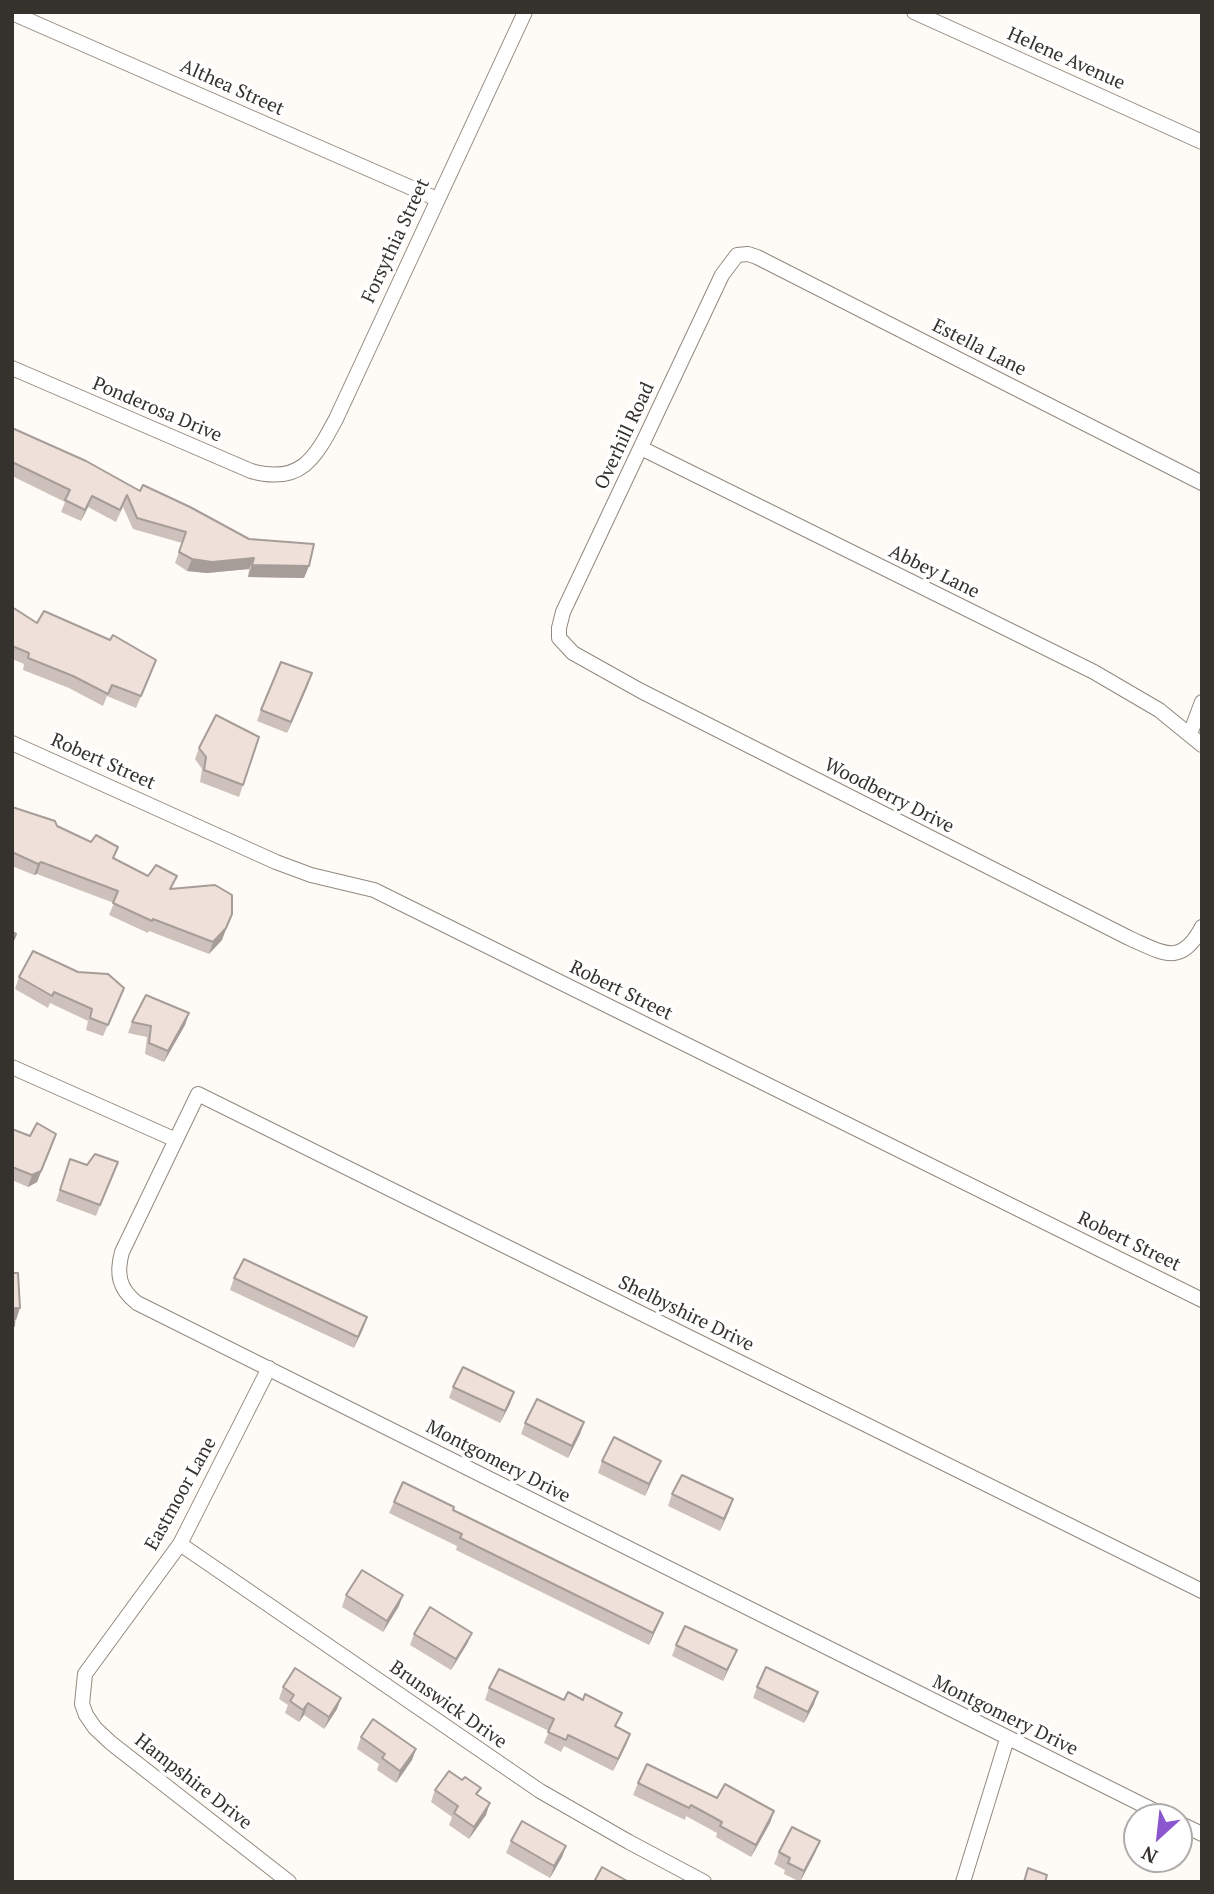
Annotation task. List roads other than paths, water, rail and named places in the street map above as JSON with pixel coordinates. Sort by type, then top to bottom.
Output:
[{"type":"street","name":"Forsythia Street","points":[[289,473],[304,467],[322,446],[525,12]]},
{"type":"street","name":"Helene Avenue","points":[[914,12],[1202,142]]},
{"type":"street","name":"Althea Street","points":[[12,13],[437,198]]},
{"type":"street","name":"Overhill Road","points":[[559,638],[564,612],[722,275],[737,255]]},
{"type":"street","name":"Estella Lane","points":[[737,255],[757,257],[1202,483]]},
{"type":"street","name":"Ponderosa Drive","points":[[12,368],[236,465],[264,475],[289,473]]},
{"type":"street","name":"Abbey Lane","points":[[641,448],[1094,672],[1159,710],[1202,745]]},
{"type":"street","name":"Woodberry Drive","points":[[559,638],[573,653],[641,691],[1129,938],[1164,953],[1178,954],[1186,950],[1202,927]]},
{"type":"street","points":[[1190,734],[1202,702]]},
{"type":"street","name":"Robert Street","points":[[12,743],[276,862],[311,875],[374,890],[1202,1300]]},
{"type":"street","points":[[12,1067],[176,1140]]},
{"type":"street","name":"Shelbyshire Drive","points":[[176,1140],[198,1094],[1202,1591]]},
{"type":"street","name":"Montgomery Drive","points":[[176,1140],[122,1252],[119,1264],[121,1283],[127,1294],[137,1303],[1138,1803]]},
{"type":"street","name":"Eastmoor Lane","points":[[82,1704],[85,1674],[180,1544],[269,1368]]},
{"type":"street","name":"Brunswick Drive","points":[[180,1544],[540,1791],[629,1843],[704,1882]]},
{"type":"street","name":"Hampshire Drive","points":[[82,1704],[95,1728],[111,1743],[289,1882]]},
{"type":"street","points":[[963,1882],[1007,1739]]}]
